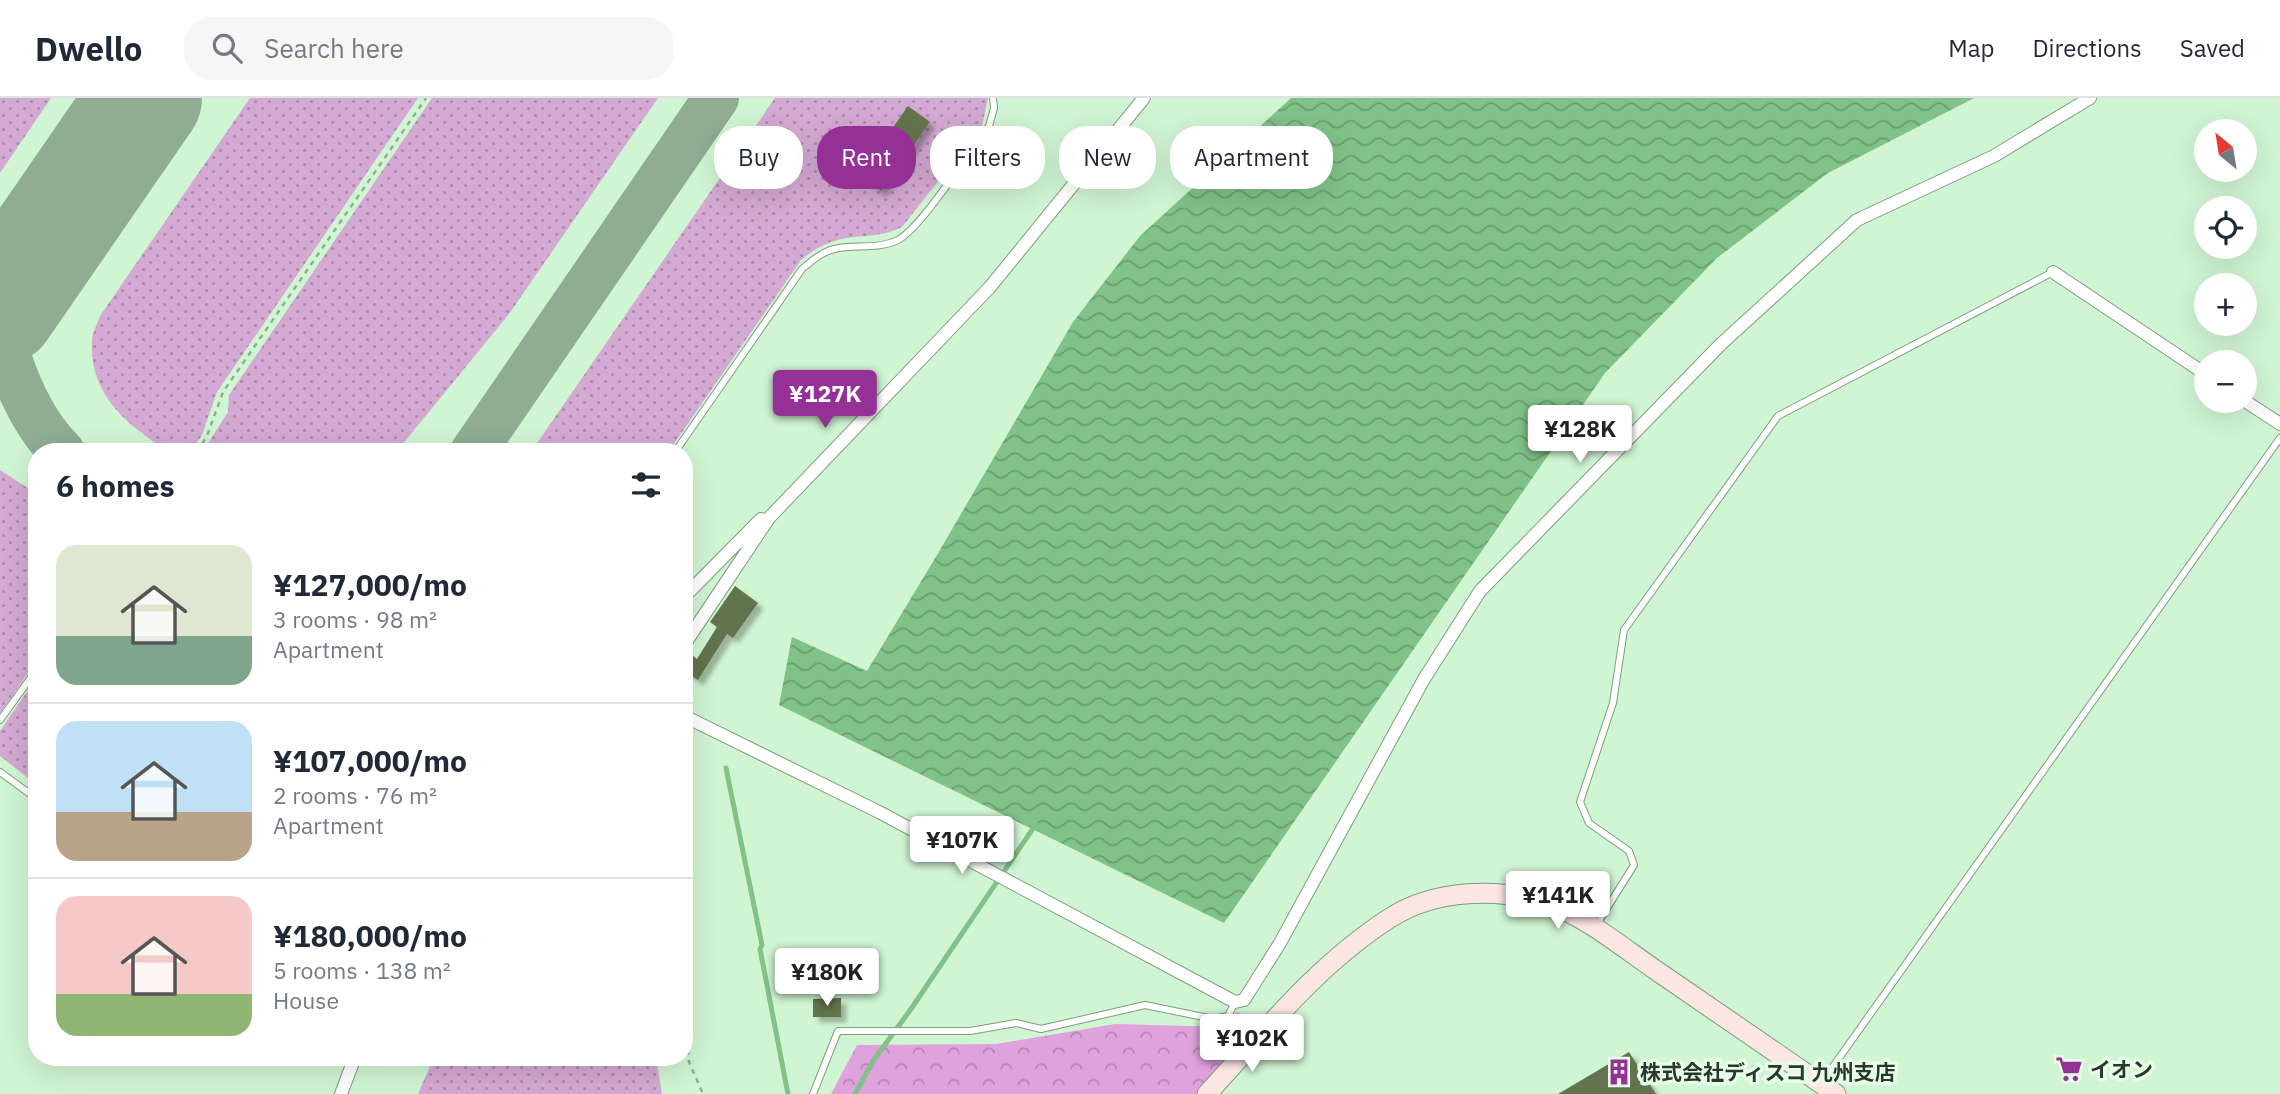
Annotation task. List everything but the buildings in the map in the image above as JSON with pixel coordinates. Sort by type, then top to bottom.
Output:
[{"type":"street","points":[[693,632],[769,518],[990,287],[1144,98]]},
{"type":"street","points":[[693,720],[879,812],[1235,1002],[1244,1000],[1280,943],[1424,679],[1480,591],[1721,344],[1857,220],[1994,156],[2090,98]]},
{"type":"street","points":[[2053,272],[2194,366]]},
{"type":"street","points":[[693,588],[990,287]]},
{"type":"street","points":[[2257,409],[2280,424]]},
{"type":"street","points":[[1207,1094],[1329,964],[1392,917],[1417,904],[1478,893],[1517,896],[1550,905],[1594,928],[1829,1089]]},
{"type":"street","points":[[341,1094],[352,1066]]},
{"type":"lane","points":[[681,443],[802,269],[820,255],[837,248],[881,246],[899,239],[915,226],[989,126],[994,108],[993,98]]},
{"type":"lane","points":[[1594,928],[1634,865],[1629,851],[1589,823],[1580,802],[1613,703],[1624,630],[1778,416],[2053,272]]},
{"type":"lane","points":[[1829,1089],[2280,438]]},
{"type":"lane","points":[[0,720],[28,681]]},
{"type":"lane","points":[[0,772],[28,792]]},
{"type":"lane","points":[[813,1094],[838,1031],[970,1031],[1016,1023],[1041,1029],[1145,1005],[1213,1019],[1228,1016],[1235,1002]]},
{"type":"path","points":[[202,443],[223,392],[426,98]]},
{"type":"path","points":[[691,1066],[703,1094]]},
{"type":"shaded area","points":[[0,98],[51,98],[0,173]]},
{"type":"shaded area","points":[[250,98],[418,98],[217,392],[202,435],[196,443],[156,443],[111,403],[98,381],[92,356],[93,336],[100,316]]},
{"type":"shaded area","points":[[432,98],[658,98],[509,314],[404,443],[208,443],[228,412],[229,395]]},
{"type":"shaded area","points":[[775,98],[988,98],[982,126],[930,126],[932,189],[902,227],[879,234],[835,241],[801,260],[675,443],[537,443],[714,187],[714,189],[803,189],[803,126],[756,126]]},
{"type":"shaded area","points":[[0,470],[28,488],[28,673],[0,713]]},
{"type":"shaded area","points":[[28,690],[28,778],[0,756],[0,731]]},
{"type":"shaded area","points":[[430,1066],[657,1066],[662,1094],[418,1094]]},
{"type":"green space","points":[[1237,1012],[1264,1027],[1200,1094],[831,1094],[857,1045],[996,1044],[1115,1024],[1227,1027]]},
{"type":"water","points":[[1291,98],[1974,98],[1828,173],[1717,258],[1605,373],[1224,923],[779,705],[792,637],[867,671],[1073,322],[1140,236],[1191,189],[1333,189],[1333,126],[1260,126]]},
{"type":"waterway","points":[[726,768],[762,945],[760,949],[788,1094]]},
{"type":"waterway","points":[[855,1094],[873,1061],[1036,824]]},
{"type":"taxiway","points":[[479,443],[716,98]]},
{"type":"taxiway","points":[[10,294],[4,315],[7,350],[29,407],[54,443]]},
{"type":"runway","points":[[0,308],[145,98]]},
{"type":"place","name":"イオン","points":[[2069,1069]]},
{"type":"place","name":"株式会社ディスコ 九州支店","points":[[1619,1072]]}]
